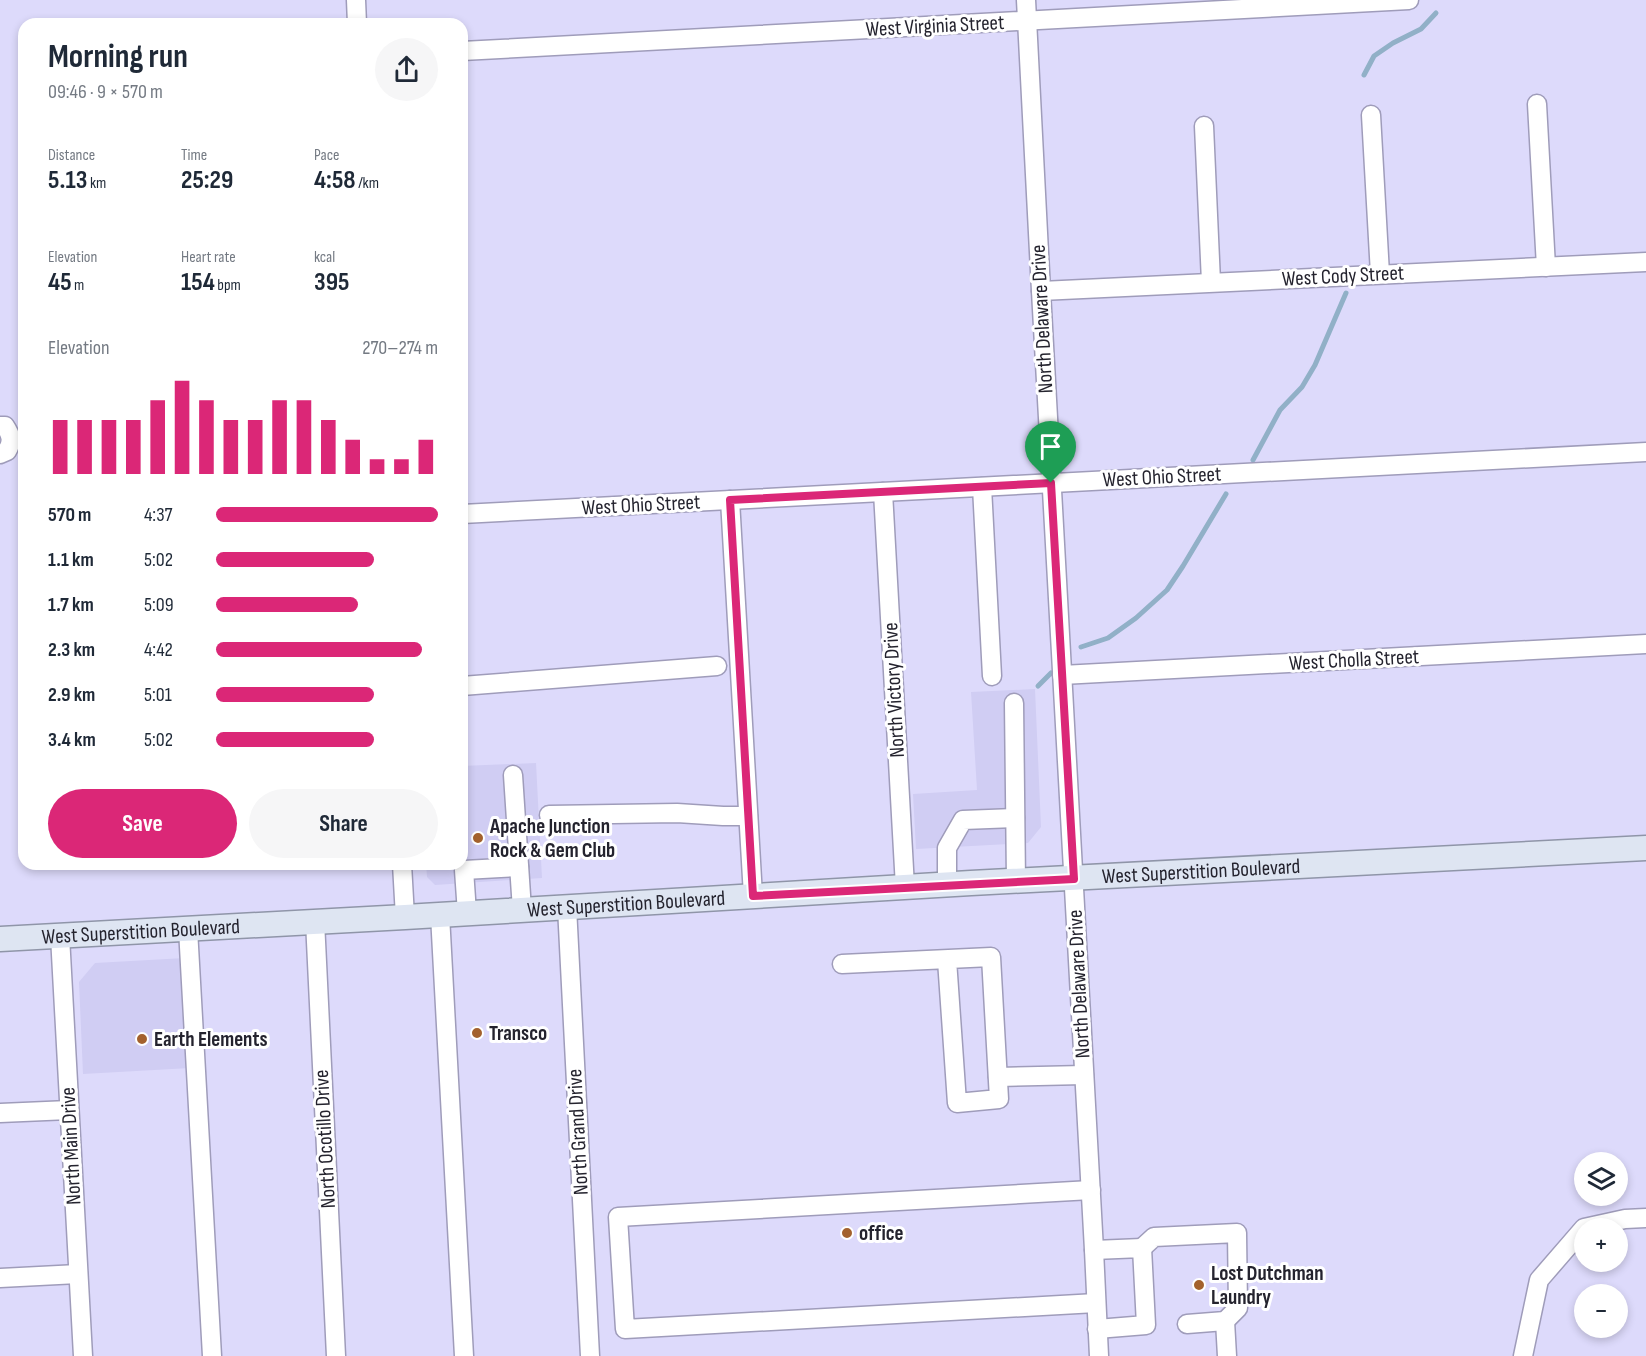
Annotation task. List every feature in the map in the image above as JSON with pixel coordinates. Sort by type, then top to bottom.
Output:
[{"type":"main road","name":"West Superstition Boulevard","points":[[0,939],[905,887],[1646,848]]},
{"type":"street","points":[[356,0],[357,18]]},
{"type":"street","name":"North Delaware Drive","points":[[1026,0],[1099,1356]]},
{"type":"street","name":"West Virginia Street","points":[[468,51],[1408,0]]},
{"type":"street","points":[[1537,104],[1546,267]]},
{"type":"street","points":[[1371,115],[1380,274]]},
{"type":"street","points":[[1204,126],[1212,282]]},
{"type":"street","name":"West Cody Street","points":[[1041,291],[1646,262]]},
{"type":"street","points":[[0,426],[4,426],[11,434],[11,445],[7,451],[0,454]]},
{"type":"street","name":"West Ohio Street","points":[[468,514],[1646,452]]},
{"type":"street","points":[[982,487],[992,676]]},
{"type":"street","name":"North Victory Drive","points":[[883,492],[905,887]]},
{"type":"street","points":[[730,500],[753,896]]},
{"type":"street","name":"West Cholla Street","points":[[1062,675],[1646,644]]},
{"type":"street","points":[[468,686],[717,666]]},
{"type":"street","points":[[1014,703],[1016,882]]},
{"type":"street","points":[[513,775],[522,910]]},
{"type":"street","points":[[549,815],[677,813],[748,816]]},
{"type":"street","points":[[947,885],[946,848],[963,820],[1015,818]]},
{"type":"street","points":[[468,870],[519,867]]},
{"type":"street","points":[[402,870],[405,917]]},
{"type":"street","points":[[464,870],[467,913]]},
{"type":"street","name":"North Grand Drive","points":[[567,907],[590,1356]]},
{"type":"street","points":[[440,915],[464,1356]]},
{"type":"street","name":"North Ocotillo Drive","points":[[315,921],[336,1356]]},
{"type":"street","points":[[188,929],[212,1356]]},
{"type":"street","name":"North Main Drive","points":[[60,936],[83,1356]]},
{"type":"street","points":[[842,964],[991,957],[999,1100],[957,1103],[948,960]]},
{"type":"street","points":[[998,1077],[1084,1075]]},
{"type":"street","points":[[0,1113],[69,1110]]},
{"type":"street","points":[[1090,1190],[618,1217],[625,1329],[1096,1303]]},
{"type":"street","points":[[1523,1356],[1539,1280],[1584,1228],[1625,1219],[1646,1218]]},
{"type":"street","points":[[1094,1250],[1142,1248],[1154,1237],[1237,1233],[1238,1308],[1225,1321],[1186,1324]]},
{"type":"street","points":[[1097,1329],[1146,1325],[1142,1248]]},
{"type":"street","points":[[0,1278],[78,1274]]},
{"type":"street","points":[[1225,1321],[1227,1356]]},
{"type":"shaded area","points":[[1035,689],[1041,827],[1028,843],[916,849],[913,794],[977,790],[971,692]]},
{"type":"shaded area","points":[[536,763],[542,878],[435,885],[427,877],[426,870],[468,870],[468,766]]},
{"type":"shaded area","points":[[185,958],[190,1068],[83,1074],[79,982],[95,963]]},
{"type":"waterway","points":[[1364,75],[1374,56],[1393,43],[1421,29],[1436,13]]},
{"type":"waterway","points":[[1253,460],[1280,410],[1302,387],[1315,365],[1346,293]]},
{"type":"waterway","points":[[1081,647],[1108,638],[1136,618],[1167,590],[1226,494]]},
{"type":"waterway","points":[[1038,686],[1051,673]]},
{"type":"place","name":"Apache Junction Rock & Gem Club","points":[[478,838]]},
{"type":"place","name":"Transco","points":[[477,1033]]},
{"type":"place","name":"Earth Elements","points":[[142,1039]]},
{"type":"place","name":"office","points":[[847,1233]]},
{"type":"place","name":"Lost Dutchman Laundry","points":[[1199,1285]]},
{"type":"route","points":[[1051,483],[1074,879],[753,896],[730,500],[1051,483]]}]
